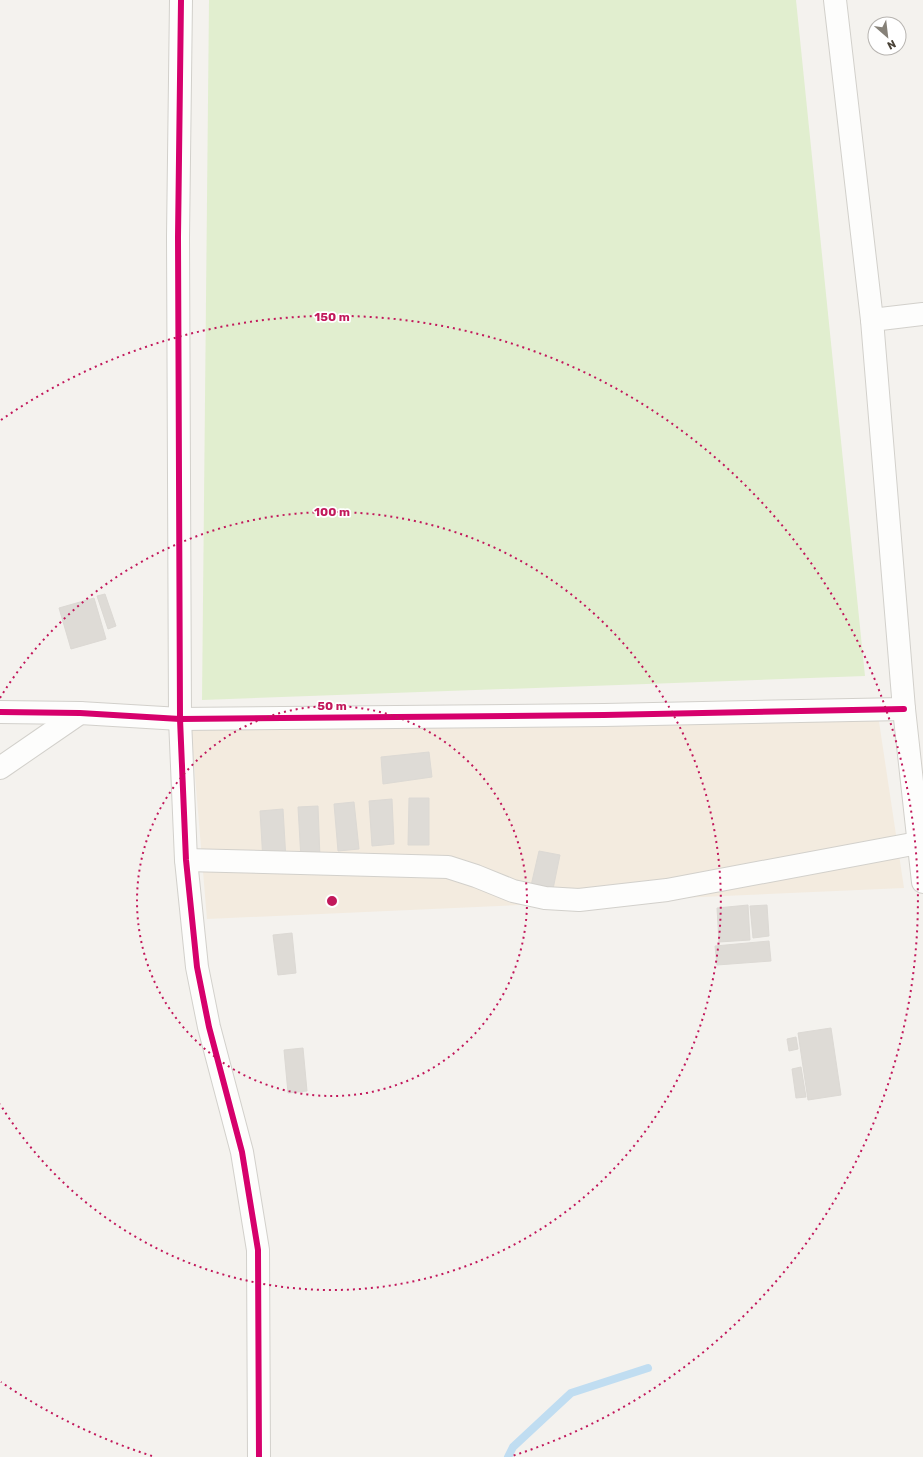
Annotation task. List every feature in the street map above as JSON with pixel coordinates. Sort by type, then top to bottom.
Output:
[{"type":"street","points":[[181,0],[178,237],[180,718],[186,860],[197,967],[210,1027],[242,1152],[258,1250],[259,1457]]},
{"type":"street","points":[[835,0],[872,320],[904,709],[921,842],[923,882]]},
{"type":"street","points":[[872,320],[923,314]]},
{"type":"street","points":[[0,712],[80,713],[180,718],[612,715],[904,709]]},
{"type":"street","points":[[0,768],[80,713]]},
{"type":"street","points":[[186,860],[448,867],[476,876],[513,891],[545,898],[579,900],[667,890],[921,842]]},
{"type":"shaded area","points":[[878,715],[904,888],[207,919],[191,728]]},
{"type":"green space","points":[[209,0],[796,0],[865,676],[202,700]]},
{"type":"building","points":[[105,594],[116,626],[108,629],[97,596]]},
{"type":"building","points":[[94,598],[106,639],[71,649],[59,608]]},
{"type":"building","points":[[429,752],[432,777],[383,784],[381,757]]},
{"type":"building","points":[[409,798],[429,798],[429,845],[408,845]]},
{"type":"building","points":[[392,799],[394,844],[372,846],[369,801]]},
{"type":"building","points":[[354,802],[359,849],[338,851],[334,804]]},
{"type":"building","points":[[318,806],[320,858],[301,859],[298,807]]},
{"type":"building","points":[[283,809],[286,860],[263,861],[260,811]]},
{"type":"building","points":[[539,851],[560,855],[552,894],[530,890]]},
{"type":"building","points":[[748,905],[750,940],[719,942],[717,908]]},
{"type":"building","points":[[767,905],[769,936],[753,938],[750,906]]},
{"type":"building","points":[[292,933],[296,973],[278,975],[273,935]]},
{"type":"building","points":[[769,941],[771,961],[717,965],[715,946]]},
{"type":"building","points":[[831,1028],[841,1095],[808,1100],[798,1033]]},
{"type":"building","points":[[796,1037],[798,1049],[789,1051],[787,1039]]},
{"type":"building","points":[[303,1048],[307,1091],[288,1093],[284,1050]]},
{"type":"building","points":[[801,1067],[806,1097],[796,1098],[792,1069]]},
{"type":"waterway","points":[[508,1457],[513,1447],[571,1393],[648,1368]]},
{"type":"cycle path","points":[[181,0],[178,237],[180,719],[186,860],[197,967],[209,1027],[242,1152],[258,1250],[259,1457]]},
{"type":"cycle path","points":[[0,712],[80,713],[180,719],[604,715],[904,709]]}]
